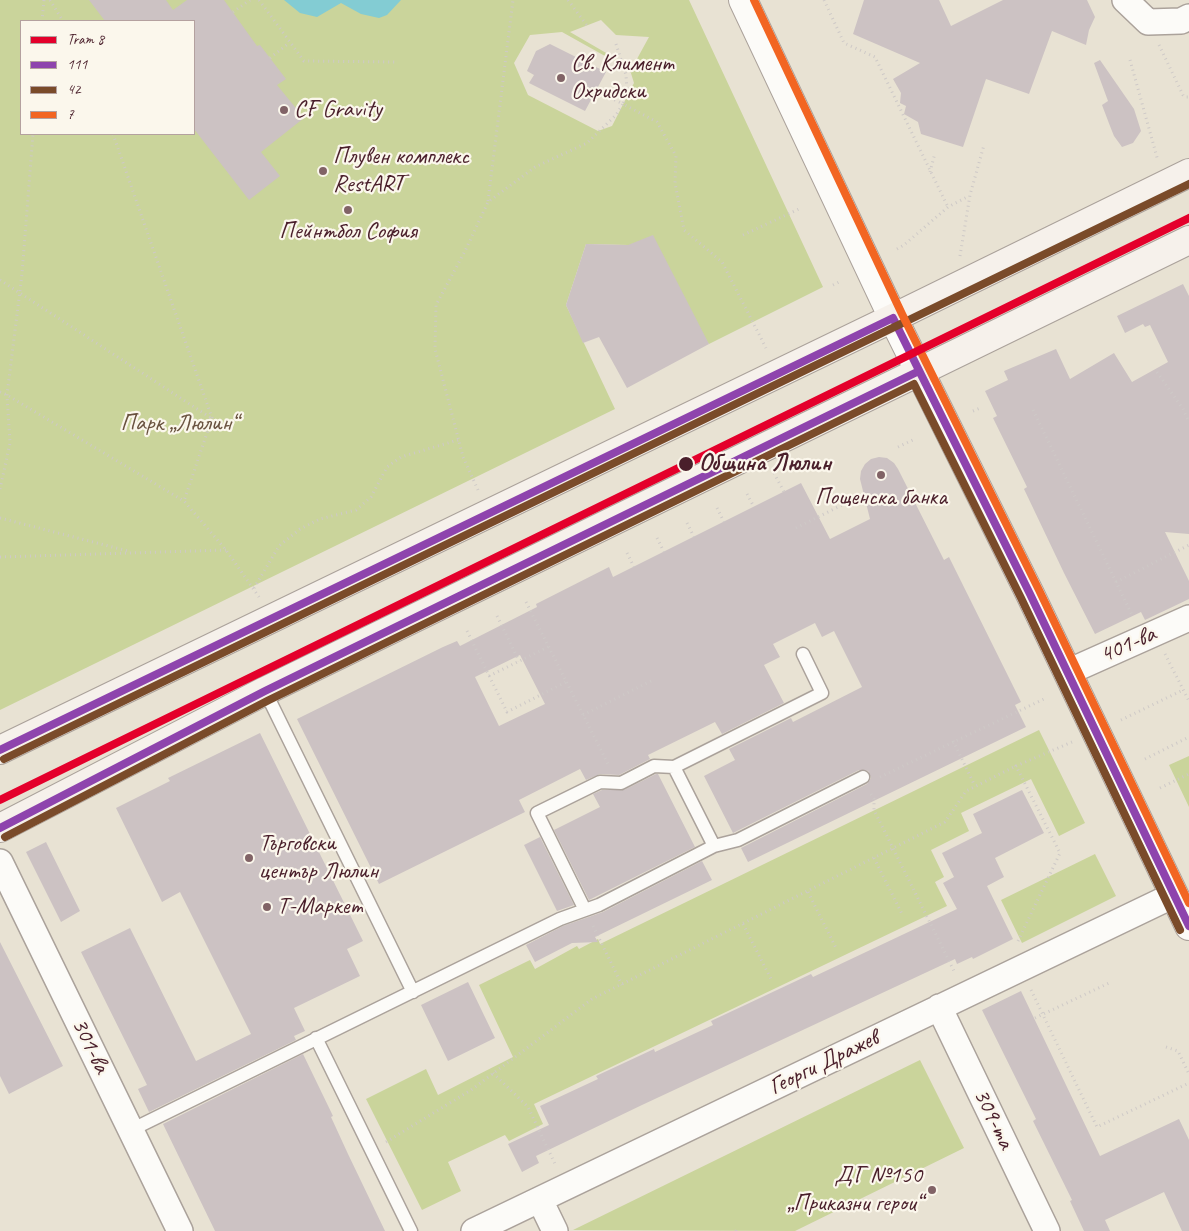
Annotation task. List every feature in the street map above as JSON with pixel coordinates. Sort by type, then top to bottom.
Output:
[{"type":"main road","points":[[0,750],[1189,173]]},
{"type":"main road","points":[[0,828],[265,691],[1189,240]]},
{"type":"street","points":[[743,0],[893,318],[1068,672],[1189,926]]},
{"type":"street","points":[[1125,0],[1148,22],[1181,21],[1189,17]]},
{"type":"street","name":"401-ва","points":[[1068,672],[1189,618]]},
{"type":"street","name":"301-ва","points":[[0,862],[180,1231]]},
{"type":"street","name":"Георги Дражев","points":[[474,1231],[1174,895]]},
{"type":"street","name":"309-та","points":[[939,1007],[1047,1231]]},
{"type":"street","points":[[540,1200],[555,1231]]},
{"type":"lane","points":[[585,910],[537,813],[600,782],[621,783],[654,766],[674,767],[822,692],[803,654]]},
{"type":"lane","points":[[265,691],[413,992]]},
{"type":"lane","points":[[674,767],[714,846]]},
{"type":"lane","points":[[130,1130],[560,919],[599,905],[714,846],[738,840],[865,780]]},
{"type":"lane","points":[[316,1038],[411,1231]]},
{"type":"path","points":[[42,20],[44,0]]},
{"type":"path","points":[[50,0],[62,20]]},
{"type":"path","points":[[233,12],[250,0]]},
{"type":"path","points":[[259,0],[300,57],[309,62],[395,62]]},
{"type":"path","points":[[478,490],[463,457],[435,348],[436,305],[465,251],[488,202],[513,0]]},
{"type":"path","points":[[568,0],[588,27]]},
{"type":"path","points":[[824,0],[844,43],[875,57],[948,207]]},
{"type":"path","points":[[1148,22],[1183,95],[1189,97]]},
{"type":"path","points":[[270,58],[290,43]]},
{"type":"path","points":[[488,202],[535,167],[587,143],[616,115],[623,104],[627,90],[626,75],[616,44]]},
{"type":"path","points":[[1130,60],[1158,162]]},
{"type":"path","points":[[586,86],[657,122],[676,156],[675,183],[684,230],[722,262],[766,348]]},
{"type":"path","points":[[0,489],[10,443],[7,395],[20,293],[33,135]]},
{"type":"path","points":[[113,135],[212,418],[184,501]]},
{"type":"path","points":[[959,259],[970,195],[984,145]]},
{"type":"path","points":[[930,172],[935,154]]},
{"type":"path","points":[[897,249],[948,207],[970,195]]},
{"type":"path","points":[[743,235],[800,209]]},
{"type":"path","points":[[0,280],[212,418]]},
{"type":"path","points":[[833,285],[839,282]]},
{"type":"path","points":[[1157,372],[1183,409],[1189,422]]},
{"type":"path","points":[[0,392],[184,501],[226,550],[259,597]]},
{"type":"path","points":[[973,411],[980,408]]},
{"type":"path","points":[[1033,410],[1116,582],[1189,701]]},
{"type":"path","points":[[898,448],[915,439]]},
{"type":"path","points":[[254,588],[279,546],[300,528],[356,510],[371,497],[388,467],[400,457],[458,440]]},
{"type":"path","points":[[774,473],[784,492]]},
{"type":"path","points":[[747,494],[754,507]]},
{"type":"path","points":[[796,528],[864,494]]},
{"type":"path","points":[[717,508],[724,522]]},
{"type":"path","points":[[0,518],[134,553]]},
{"type":"path","points":[[798,521],[801,526]]},
{"type":"path","points":[[686,523],[694,537]]},
{"type":"path","points":[[657,538],[664,552]]},
{"type":"path","points":[[1116,582],[1189,545]]},
{"type":"path","points":[[0,557],[226,550]]},
{"type":"path","points":[[627,553],[634,567]]},
{"type":"path","points":[[526,602],[617,783]]},
{"type":"path","points":[[497,616],[519,661]]},
{"type":"path","points":[[467,631],[507,712],[566,682]]},
{"type":"path","points":[[489,676],[548,647]]},
{"type":"path","points":[[583,715],[651,680]]},
{"type":"path","points":[[1121,720],[1183,690]]},
{"type":"path","points":[[966,994],[874,810],[874,799],[865,780],[1044,699]]},
{"type":"path","points":[[1146,758],[1189,737]]},
{"type":"path","points":[[953,741],[975,786]]},
{"type":"path","points":[[371,1151],[470,1090],[592,1000],[945,822],[966,791],[1016,766],[1068,744]]},
{"type":"path","points":[[1016,766],[1060,853],[1018,942]]},
{"type":"path","points":[[1160,788],[1189,774]]},
{"type":"path","points":[[874,858],[903,916]]},
{"type":"path","points":[[808,892],[836,948]]},
{"type":"path","points":[[585,910],[622,985]]},
{"type":"path","points":[[743,924],[771,979]]},
{"type":"path","points":[[1021,968],[1097,1127],[1189,1083]]},
{"type":"path","points":[[1035,1018],[1109,983]]},
{"type":"path","points":[[1166,1047],[1178,1052],[1189,1074]]},
{"type":"path","points":[[493,1073],[528,1107],[566,1187]]},
{"type":"green space","name":"Парк „Люлин“","points":[[0,0],[689,0],[823,287],[709,344],[628,245],[586,244],[566,305],[615,409],[0,710]],"holes":[[[601,20],[616,35],[649,37],[632,68],[570,32]],[[562,32],[630,70],[634,83],[612,126],[598,131],[528,95],[514,63],[530,35]]]},
{"type":"green space","points":[[1039,730],[1085,823],[1059,836],[1031,779],[961,813],[969,831],[931,850],[944,877],[935,882],[947,906],[534,1104],[543,1124],[509,1141],[505,1135],[448,1162],[461,1191],[422,1210],[366,1099],[426,1069],[438,1095],[513,1057],[479,985],[530,960],[535,969],[577,946],[579,949],[598,939],[600,944]]},
{"type":"green space","points":[[1189,756],[1189,807],[1169,765]]},
{"type":"green space","points":[[1095,854],[1116,896],[1022,943],[1001,900]]},
{"type":"green space","points":[[920,1060],[964,1148],[795,1231],[573,1230]]},
{"type":"water","points":[[284,0],[401,0],[387,15],[379,18],[361,14],[341,3],[317,17],[300,13]]},
{"type":"building","points":[[89,0],[166,0],[173,10],[187,0],[224,0],[257,46],[260,45],[286,79],[277,85],[304,118],[261,152],[280,176],[249,200],[195,130],[195,20],[104,20]]},
{"type":"building","points":[[864,0],[939,0],[951,26],[1003,0],[1087,0],[1095,17],[1089,30],[1086,45],[1052,31],[1029,94],[986,79],[963,147],[921,134],[918,122],[904,114],[906,106],[900,103],[901,93],[893,79],[920,63],[853,34]]},
{"type":"building","name":"Св. Климент Охридски","points":[[550,44],[606,72],[585,111],[529,83],[534,75],[527,71],[536,51]]},
{"type":"building","points":[[1100,60],[1134,109],[1141,131],[1133,143],[1122,147],[1114,136],[1102,105],[1108,101],[1094,63]]},
{"type":"building","points":[[653,235],[709,344],[627,388],[599,337],[583,343],[566,305],[586,244],[628,245]]},
{"type":"building","points":[[1183,284],[1189,296],[1189,534],[1165,532],[1189,581],[1189,599],[1145,620],[1141,612],[1095,634],[1024,489],[1027,487],[993,418],[997,416],[985,391],[1008,380],[1004,371],[1056,349],[1070,379],[1114,353],[1132,382],[1168,362],[1150,325],[1145,327],[1143,324],[1125,333],[1117,316]]},
{"type":"building","points":[[887,458],[894,463],[944,560],[949,557],[1021,702],[1015,705],[1026,727],[748,862],[741,848],[867,784],[871,778],[868,771],[859,770],[733,833],[704,776],[735,760],[729,749],[791,718],[793,722],[862,687],[834,631],[822,637],[815,623],[773,644],[780,657],[764,665],[784,703],[722,734],[715,722],[648,755],[650,759],[619,775],[600,774],[586,780],[580,769],[519,800],[525,812],[379,884],[297,719],[443,647],[457,641],[460,646],[537,607],[536,604],[609,567],[613,577],[801,483],[830,539],[870,519],[860,479],[861,471],[871,459]],"holes":[[[520,655],[545,704],[499,726],[475,677]]]},
{"type":"building","points":[[260,733],[363,941],[347,949],[360,976],[294,1008],[305,1031],[294,1036],[296,1040],[149,1112],[138,1089],[147,1085],[81,952],[130,928],[196,1061],[251,1034],[180,892],[162,902],[116,808],[170,781],[168,778]]},
{"type":"building","points":[[658,774],[695,847],[589,900],[554,830],[600,807],[593,794],[602,790],[624,790]]},
{"type":"building","points":[[1022,790],[1044,833],[995,858],[1004,877],[987,886],[1013,939],[973,959],[972,957],[957,964],[955,959],[642,1105],[536,1156],[539,1163],[522,1172],[508,1144],[549,1125],[540,1106],[598,1079],[596,1076],[654,1049],[655,1052],[713,1025],[711,1021],[811,974],[813,977],[957,909],[943,883],[954,877],[942,853],[982,833],[973,814]]},
{"type":"building","points":[[540,837],[574,905],[557,911],[524,845]]},
{"type":"building","points":[[46,842],[80,911],[61,922],[26,852]]},
{"type":"building","points":[[702,861],[712,880],[595,937],[598,942],[572,943],[535,962],[526,945],[563,926],[603,912]]},
{"type":"building","points":[[0,942],[63,1066],[9,1094],[0,1076]]},
{"type":"building","points":[[468,982],[495,1038],[448,1061],[421,1005]]},
{"type":"building","points":[[1021,991],[1100,1156],[1179,1119],[1189,1140],[1189,1231],[1182,1231],[1164,1192],[1105,1220],[1110,1231],[1084,1231],[1070,1201],[1072,1200],[1033,1121],[1036,1119],[982,1010]]},
{"type":"building","points":[[303,1054],[385,1231],[215,1231],[163,1124]]},
{"type":"tram line","name":"8","points":[[0,800],[1189,218]]},
{"type":"transit line","name":"7","points":[[754,0],[902,314],[1039,590],[1189,903]]},
{"type":"transit line","name":"42","points":[[4,759],[1189,184]]},
{"type":"transit line","name":"111","points":[[0,750],[893,318],[1030,594],[1189,926]]},
{"type":"transit line","name":"111","points":[[0,828],[265,691],[919,371]]},
{"type":"transit line","name":"42","points":[[5,837],[269,700],[914,384],[1021,598],[1180,930]]},
{"type":"place","name":"Св. Климент Охридски","points":[[561,78]]},
{"type":"place","name":"CF Gravity","points":[[284,110]]},
{"type":"place","name":"Плувен комплекс RestART","points":[[323,171]]},
{"type":"place","name":"Пейнтбол София","points":[[348,210]]},
{"type":"place","name":"Община Люлин","points":[[686,464]]},
{"type":"place","name":"Пощенска банка","points":[[881,475]]},
{"type":"place","name":"Търговски център Люлин","points":[[249,858]]},
{"type":"place","name":"Т-Маркет","points":[[267,907]]},
{"type":"place","name":"ДГ №150 „Приказни герои“","points":[[932,1190]]}]
